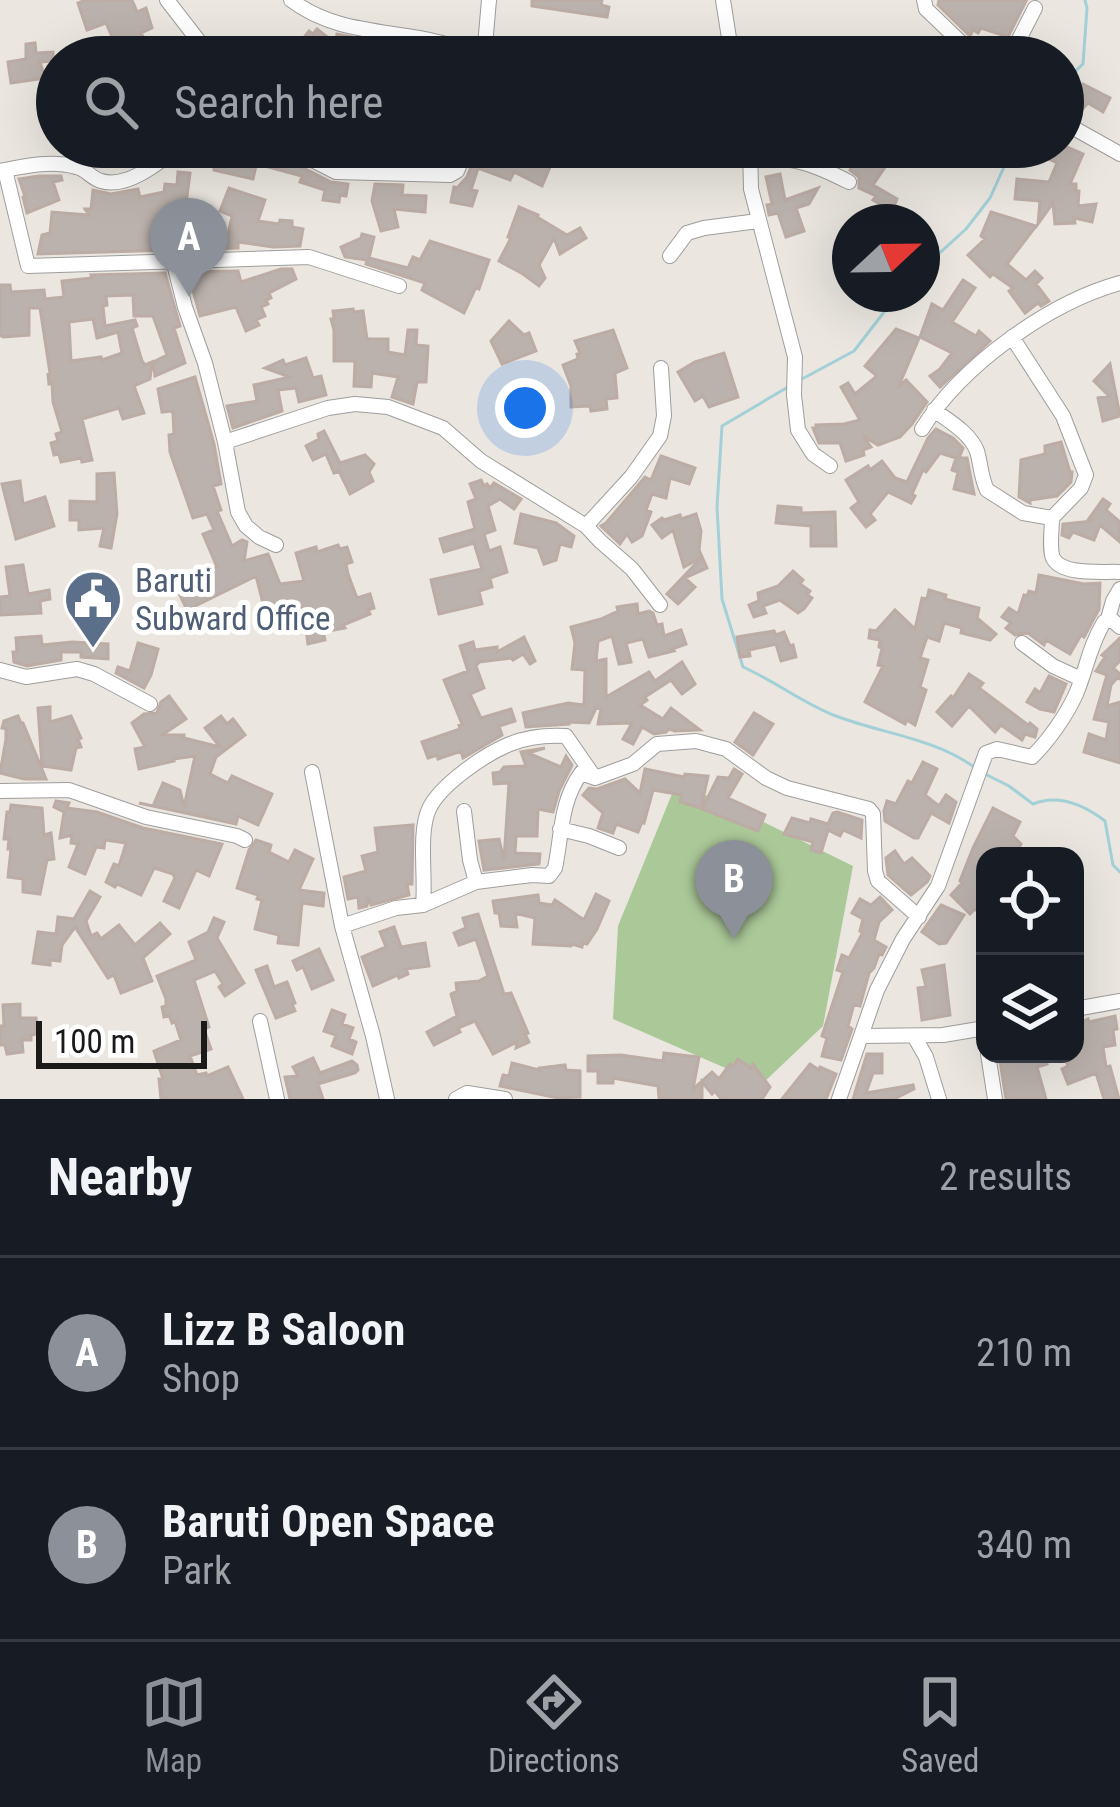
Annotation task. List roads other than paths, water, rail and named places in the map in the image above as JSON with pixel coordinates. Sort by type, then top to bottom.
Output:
[{"type":"street","points":[[167,0],[195,36]]},
{"type":"street","points":[[291,0],[350,28],[409,36]]},
{"type":"street","points":[[486,36],[489,0]]},
{"type":"street","points":[[723,0],[729,36]]},
{"type":"street","points":[[924,0],[926,8],[955,36]]},
{"type":"street","points":[[1020,36],[1035,8]]},
{"type":"street","points":[[1084,134],[1120,154]]},
{"type":"street","points":[[36,165],[2,170],[28,266],[309,257],[399,286]]},
{"type":"street","points":[[83,168],[99,181],[117,182],[148,168]]},
{"type":"street","points":[[329,168],[450,175],[458,168]]},
{"type":"street","points":[[336,172],[338,168]]},
{"type":"street","points":[[750,168],[758,221],[795,357],[798,430],[813,454],[830,466]]},
{"type":"street","points":[[822,168],[849,182]]},
{"type":"street","points":[[670,256],[687,233],[758,221]]},
{"type":"street","points":[[173,260],[205,362],[238,512],[246,526],[276,545]]},
{"type":"street","points":[[922,429],[957,385],[1012,337],[1088,292],[1120,283]]},
{"type":"street","points":[[1012,337],[1064,416],[1086,475],[1081,488],[1052,518],[1052,555],[1068,569],[1120,572]]},
{"type":"street","points":[[586,526],[631,477],[660,436],[661,368]]},
{"type":"street","points":[[225,442],[328,408],[388,407],[443,428],[481,461],[586,526],[632,569],[660,605]]},
{"type":"street","points":[[934,410],[974,444],[987,490],[1023,513],[1052,518]]},
{"type":"street","points":[[838,1099],[878,990],[903,939],[938,886],[986,753],[998,749],[1031,757],[1054,730],[1074,697],[1091,643],[1114,623],[1113,601],[1120,589]]},
{"type":"street","points":[[1022,643],[1081,679]]},
{"type":"street","points":[[0,670],[26,677],[77,669],[150,704]]},
{"type":"street","points":[[423,905],[424,831],[429,809],[449,784],[479,761],[510,743],[566,736],[595,778]]},
{"type":"street","points":[[342,926],[396,908],[423,905],[476,882],[549,876],[555,868],[564,806],[580,773],[595,778],[634,764],[656,743],[696,741],[726,749],[787,788],[869,808],[878,881],[919,917]]},
{"type":"street","points":[[312,772],[342,926],[387,1099]]},
{"type":"street","points":[[0,791],[69,790],[146,818],[244,839]]},
{"type":"street","points":[[464,811],[476,882]]},
{"type":"street","points":[[560,830],[619,848]]},
{"type":"street","points":[[1084,1007],[1120,1001]]},
{"type":"street","points":[[260,1022],[277,1099]]},
{"type":"street","points":[[862,1036],[976,1029]]},
{"type":"street","points":[[914,1036],[939,1099]]},
{"type":"street","points":[[989,1063],[995,1099]]},
{"type":"street","points":[[456,1099],[467,1093],[505,1099]]},
{"type":"waterway","points":[[1084,50],[1085,0]]},
{"type":"waterway","points":[[940,253],[990,198],[1004,168]]},
{"type":"waterway","points":[[802,379],[854,351],[884,312]]},
{"type":"waterway","points":[[788,387],[722,426],[717,507],[722,599],[743,667],[824,711],[926,743],[977,769]]},
{"type":"waterway","points":[[985,774],[1033,804],[1070,803],[1105,821],[1113,865],[1120,872]]},
{"type":"place","name":"Lizz B Saloon","points":[[189,297]]},
{"type":"place","name":"Baruti Subward Office","points":[[93,650]]},
{"type":"place","name":"Baruti Open Space","points":[[734,939]]}]
